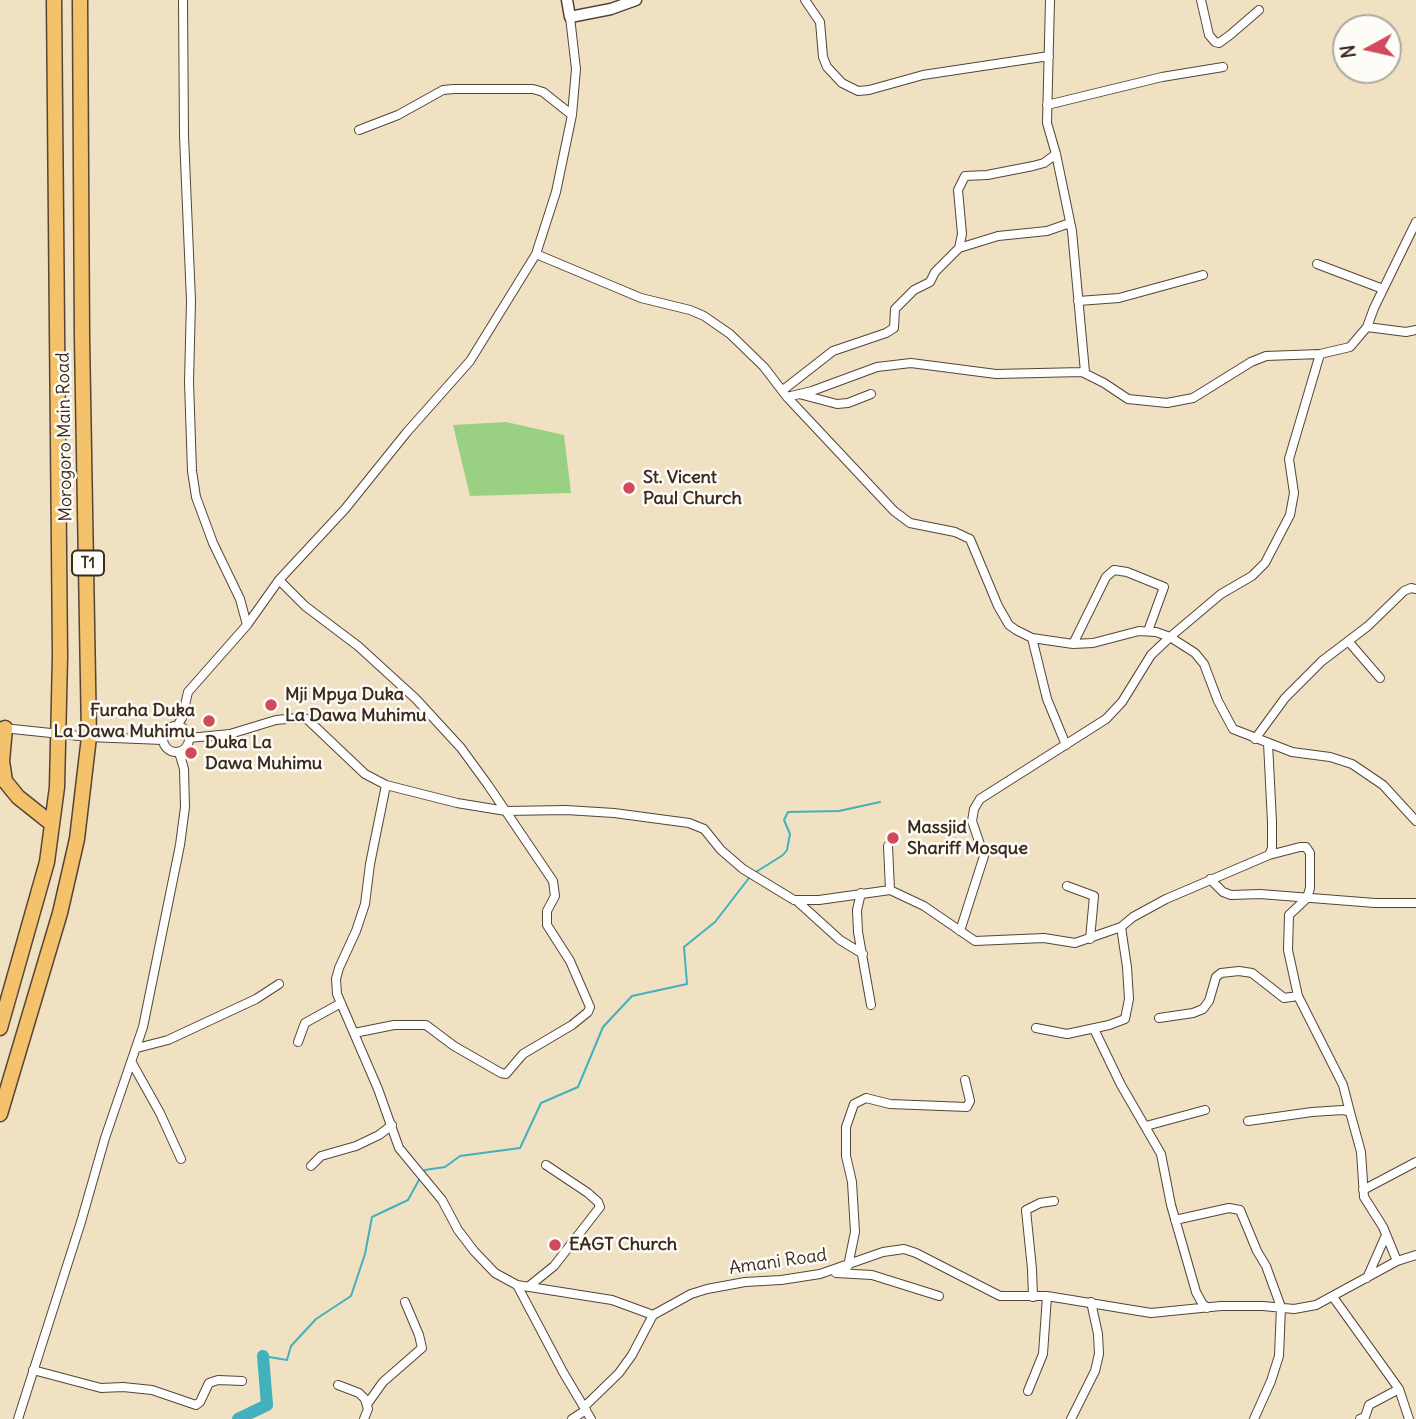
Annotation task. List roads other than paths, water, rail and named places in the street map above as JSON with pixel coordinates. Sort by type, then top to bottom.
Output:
[{"type":"highway","name":"Morogoro Main Road","points":[[0,1028],[47,862],[57,787],[58,258],[54,0]]},
{"type":"highway","name":"Morogoro Main Road","points":[[0,1114],[60,913],[77,839],[89,737],[82,338],[80,0]]},
{"type":"highway","points":[[2,728],[5,781],[18,797],[52,824]]},
{"type":"street","points":[[183,0],[184,136],[191,301],[189,382],[192,471],[196,497],[222,564],[240,599],[247,625]]},
{"type":"street","points":[[177,726],[182,718],[188,692],[247,625],[279,580],[345,509],[407,432],[470,361],[536,254],[556,192],[572,115],[576,69],[567,0]]},
{"type":"street","points":[[570,17],[611,9],[636,0]]},
{"type":"street","points":[[805,0],[820,22],[823,57],[827,66],[842,83],[858,90],[869,90],[923,75],[1049,57]]},
{"type":"street","points":[[1050,0],[1047,122],[1070,223],[1085,372]]},
{"type":"street","points":[[1201,0],[1209,35],[1219,43],[1259,10]]},
{"type":"street","points":[[1048,105],[1171,75],[1223,67]]},
{"type":"street","points":[[359,130],[398,115],[443,90],[454,89],[533,89],[543,92],[572,115]]},
{"type":"street","points":[[959,248],[962,234],[958,190],[965,176],[987,175],[1033,166],[1044,163],[1056,154]]},
{"type":"street","points":[[799,394],[877,367],[904,363],[988,373],[1085,372],[1128,399],[1167,403],[1192,398],[1251,362],[1266,356],[1320,354],[1350,347],[1367,327],[1416,222]]},
{"type":"street","points":[[785,393],[832,351],[892,329],[897,307],[914,290],[930,282],[935,272],[959,248],[999,236],[1047,231],[1070,223]]},
{"type":"street","points":[[536,254],[641,298],[704,316],[744,346],[899,516],[910,523],[955,532],[970,539],[1004,618],[1016,630],[1032,638],[1073,644],[1093,643],[1131,632],[1148,631],[1170,636],[1195,653],[1204,664],[1218,701],[1233,729],[1292,752],[1343,761],[1360,769],[1383,785],[1416,821]]},
{"type":"street","points":[[1317,264],[1383,289]]},
{"type":"street","points":[[1078,301],[1119,298],[1203,275]]},
{"type":"street","points":[[1367,327],[1406,332],[1416,330]]},
{"type":"street","points":[[960,931],[984,856],[972,821],[981,797],[1089,732],[1114,712],[1151,655],[1221,594],[1257,572],[1278,541],[1293,504],[1293,478],[1289,458],[1320,354]]},
{"type":"street","points":[[785,393],[837,404],[871,394]]},
{"type":"street","points":[[1073,644],[1106,577],[1114,569],[1164,586],[1163,596],[1148,631]]},
{"type":"street","points":[[279,580],[416,699],[461,748],[553,881],[556,890],[547,911],[547,925],[570,961],[590,1005],[588,1012],[552,1038],[523,1054],[506,1074],[454,1046],[426,1025],[394,1025],[354,1032]]},
{"type":"street","points":[[1255,738],[1293,690],[1322,661],[1368,626],[1404,591],[1416,589]]},
{"type":"street","points":[[1032,638],[1045,690],[1066,745]]},
{"type":"street","points":[[1348,641],[1380,678]]},
{"type":"street","points":[[189,738],[230,734],[276,720],[307,719],[365,774],[386,785],[457,803],[506,811],[566,810],[614,813],[700,827],[738,866],[797,900],[840,940],[863,954]]},
{"type":"street","points":[[177,726],[184,728],[189,738],[187,746],[179,752],[168,750],[163,740],[166,730],[177,726]]},
{"type":"street","points":[[2,728],[89,737],[163,740]]},
{"type":"street","points":[[1268,743],[1272,822],[1272,848],[1269,855]]},
{"type":"street","points":[[18,1419],[105,1138],[136,1048],[180,845],[184,769],[179,752]]},
{"type":"street","points":[[386,785],[365,904],[336,979],[337,994],[392,1125],[398,1148],[443,1200],[458,1230],[495,1273],[517,1285],[611,1300],[653,1315],[619,1373],[572,1419]]},
{"type":"street","points":[[888,846],[890,890]]},
{"type":"street","points":[[797,900],[819,900],[890,890],[924,906],[972,940],[981,942],[1044,938],[1075,943],[1121,927],[1155,905],[1210,879],[1269,855],[1306,847],[1311,858],[1310,888],[1307,898],[1290,912],[1287,920],[1288,950],[1298,996],[1343,1086],[1361,1152],[1366,1202],[1386,1235],[1397,1261]]},
{"type":"street","points":[[1210,879],[1223,892],[1231,895],[1382,904],[1416,903]]},
{"type":"street","points":[[1067,886],[1094,896],[1090,939]]},
{"type":"street","points":[[1310,888],[1321,899]]},
{"type":"street","points":[[862,892],[857,910],[858,932],[871,1004]]},
{"type":"street","points":[[1036,1028],[1067,1034],[1125,1019],[1128,967],[1121,927]]},
{"type":"street","points":[[1158,1018],[1203,1009],[1209,1001],[1217,976],[1221,973],[1252,973],[1284,998],[1298,996]]},
{"type":"street","points":[[136,1048],[168,1040],[256,999],[279,984]]},
{"type":"street","points":[[298,1042],[305,1023],[341,1003]]},
{"type":"street","points":[[1094,1029],[1121,1085],[1163,1159],[1175,1220],[1196,1292],[1207,1308]]},
{"type":"street","points":[[132,1063],[166,1124],[181,1158]]},
{"type":"street","points":[[848,1266],[855,1232],[852,1182],[846,1160],[846,1127],[854,1104],[866,1098],[891,1104],[967,1107],[970,1101],[965,1080]]},
{"type":"street","points":[[1146,1126],[1205,1110]]},
{"type":"street","points":[[1248,1121],[1312,1112],[1350,1112]]},
{"type":"street","points":[[311,1166],[321,1156],[356,1146],[392,1125]]},
{"type":"street","points":[[1363,1190],[1416,1162]]},
{"type":"street","points":[[527,1287],[559,1260],[600,1207],[588,1193],[546,1165]]},
{"type":"street","points":[[1032,1297],[1026,1210],[1040,1203],[1054,1202]]},
{"type":"street","points":[[1175,1220],[1229,1208],[1240,1210],[1256,1251],[1266,1266],[1281,1307],[1279,1356],[1254,1419]]},
{"type":"street","points":[[1367,1278],[1386,1235]]},
{"type":"street","name":"Amani Road","points":[[653,1315],[691,1294],[707,1289],[826,1273],[883,1252],[904,1249],[991,1293],[1010,1297],[1047,1296],[1151,1313],[1263,1306],[1306,1308],[1333,1297],[1397,1261],[1416,1255]]},
{"type":"street","points":[[826,1273],[863,1273],[939,1296]]},
{"type":"street","points":[[517,1285],[591,1419]]},
{"type":"street","points":[[1028,1391],[1043,1354],[1047,1296]]},
{"type":"street","points":[[1333,1297],[1399,1389],[1409,1419]]},
{"type":"street","points":[[1071,1419],[1095,1371],[1099,1353],[1091,1302]]},
{"type":"street","points":[[364,1419],[368,1403],[383,1382],[422,1348],[405,1303]]},
{"type":"street","points":[[33,1370],[101,1388],[152,1390],[196,1405],[209,1382],[242,1381]]},
{"type":"street","points":[[338,1385],[359,1393],[368,1403]]},
{"type":"street","points":[[1360,1419],[1365,1417],[1369,1405],[1399,1389]]},
{"type":"waterway","points":[[756,872],[787,850],[790,834],[784,820],[788,812],[839,811],[880,802]]},
{"type":"waterway","points":[[423,1173],[425,1170],[445,1167],[460,1156],[520,1148],[541,1103],[578,1087],[603,1027],[632,996],[687,984],[684,947],[715,922],[749,878]]},
{"type":"waterway","points":[[263,1356],[287,1360],[291,1346],[316,1319],[351,1296],[365,1254],[372,1217],[408,1200],[420,1178]]},
{"type":"waterway","points":[[238,1419],[267,1405],[263,1356]]},
{"type":"place","name":"St. Vicent Paul Church","points":[[629,488]]},
{"type":"place","name":"Mji Mpya Duka La Dawa Muhimu","points":[[271,705]]},
{"type":"place","name":"Furaha Duka La Dawa Muhimu","points":[[209,721]]},
{"type":"place","name":"Duka La Dawa Muhimu","points":[[191,753]]},
{"type":"place","name":"Massjid Shariff Mosque","points":[[893,838]]},
{"type":"place","name":"EAGT Church","points":[[555,1245]]}]
